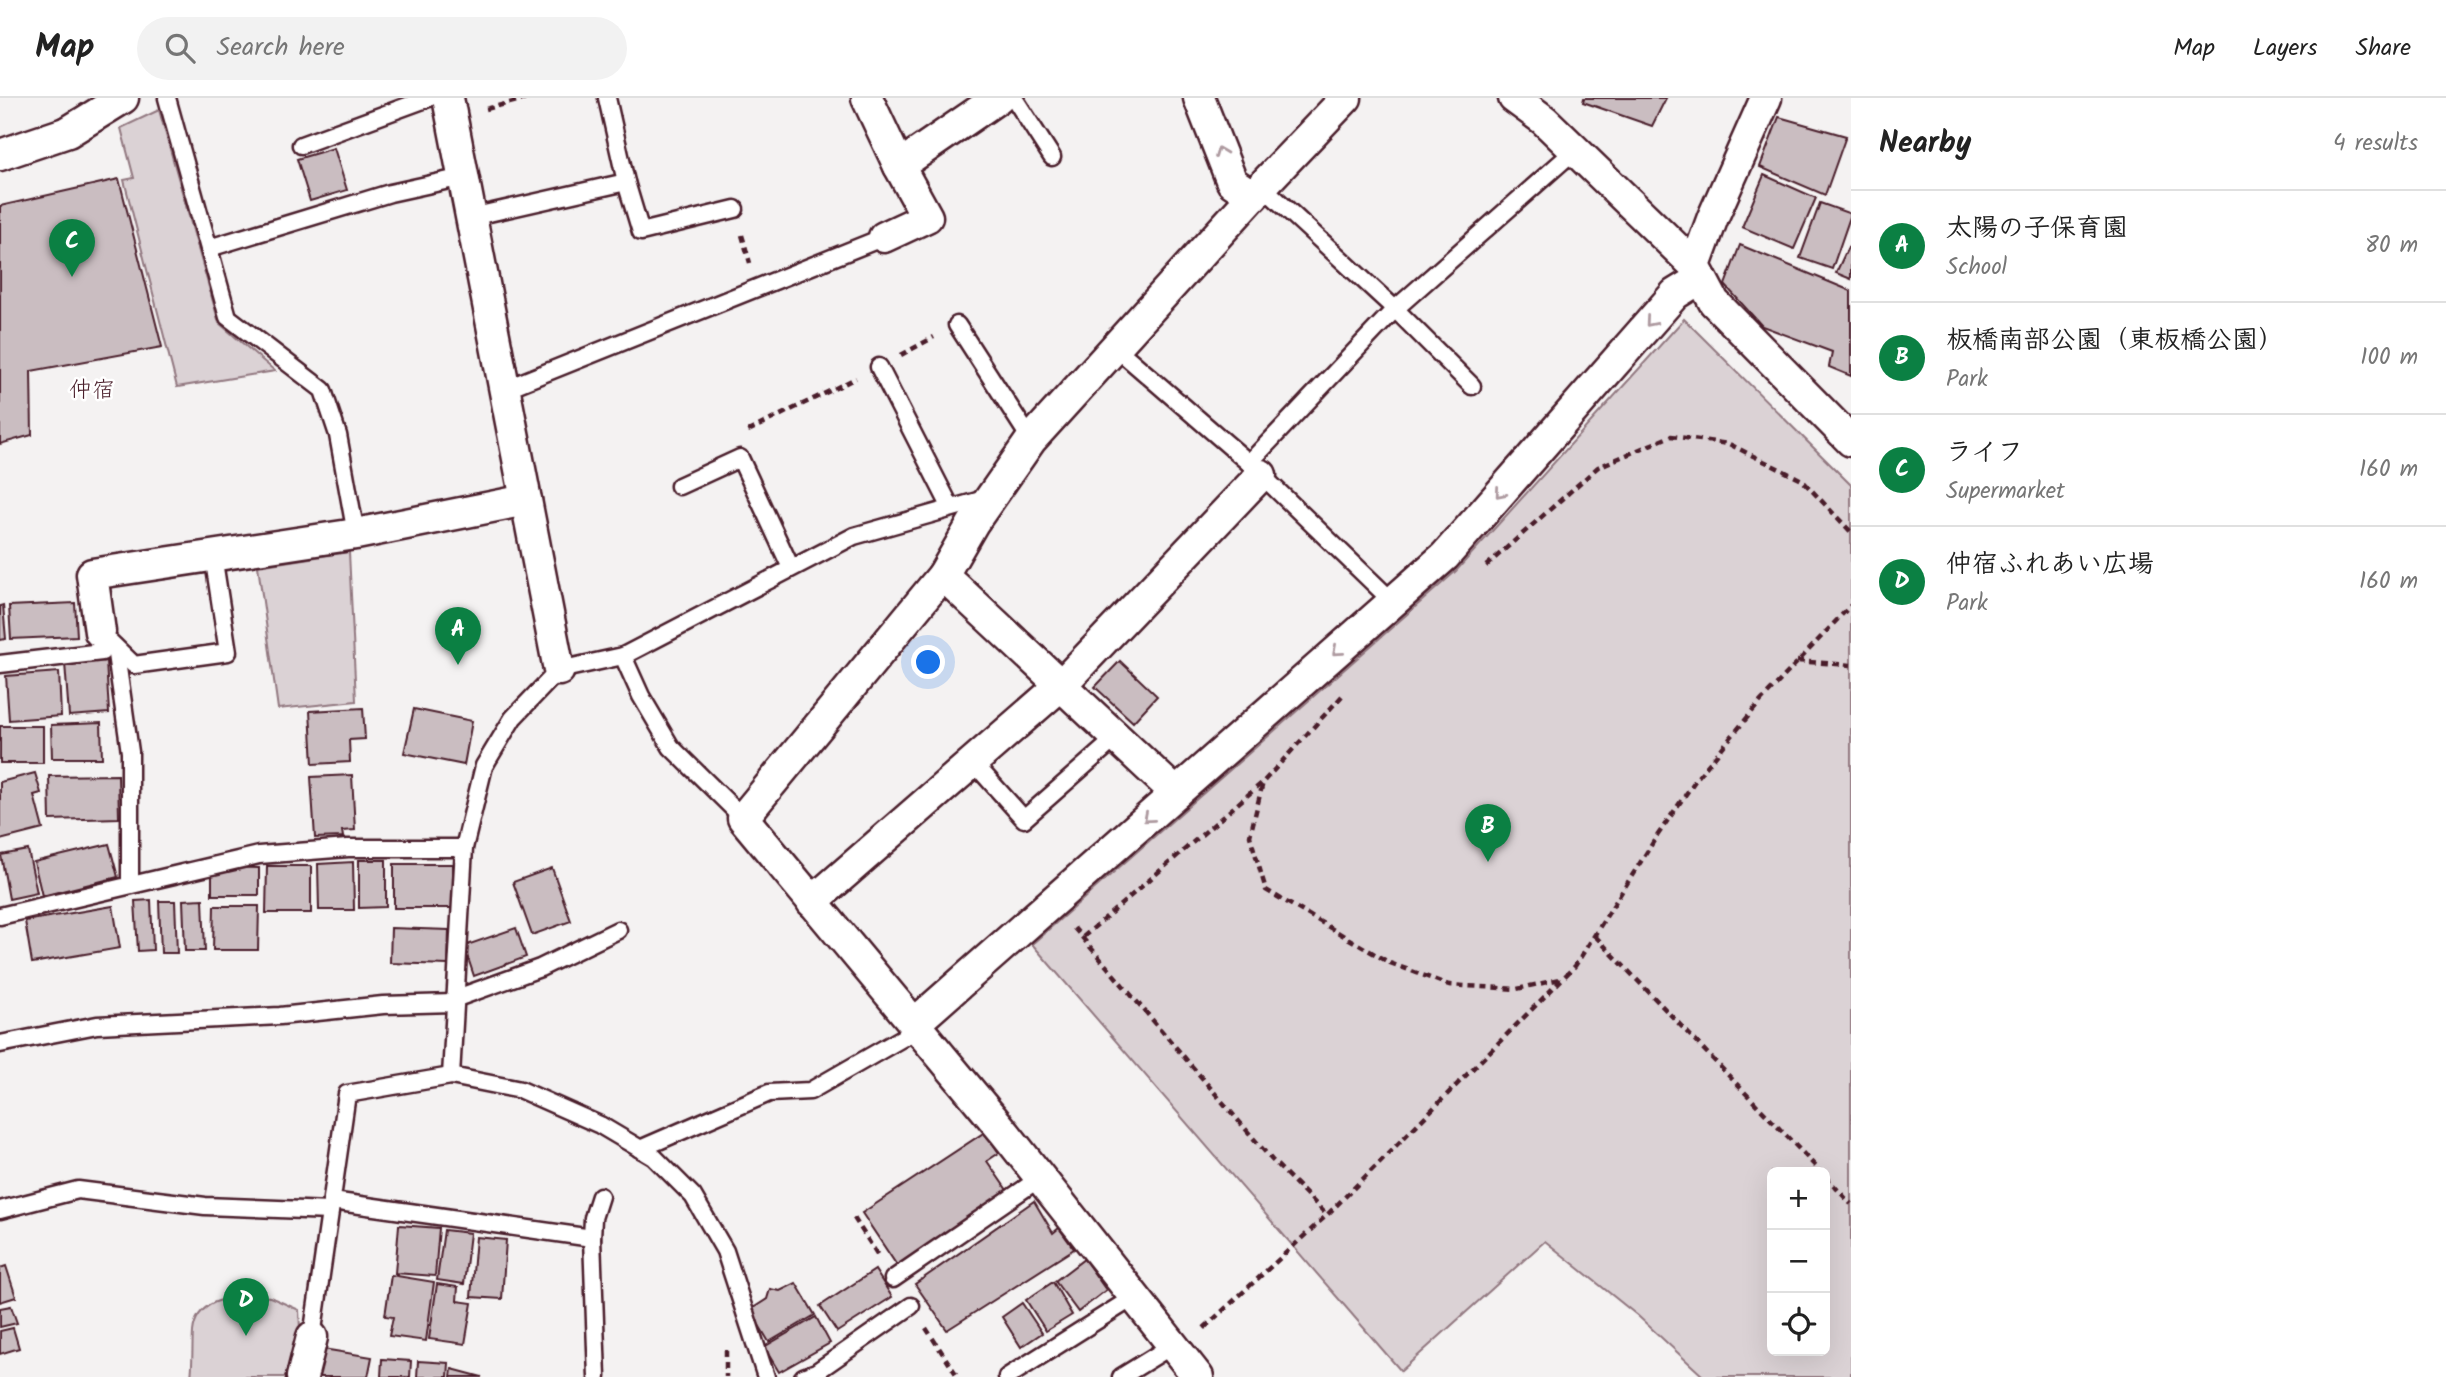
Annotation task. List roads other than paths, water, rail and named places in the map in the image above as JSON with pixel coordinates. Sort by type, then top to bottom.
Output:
[{"type":"street","points":[[0,155],[68,131],[123,98]]},
{"type":"street","points":[[867,98],[927,217],[884,237]]},
{"type":"street","points":[[899,166],[998,98]]},
{"type":"street","points":[[1199,98],[1232,182],[1258,191]]},
{"type":"street","points":[[1198,1377],[1184,1341],[1134,1297],[1040,1178],[743,818],[943,575],[991,497],[1031,440],[1346,98]]},
{"type":"street","points":[[1514,98],[1544,120],[1698,272],[1714,302],[1851,441]]},
{"type":"street","points":[[916,1027],[1049,904],[1445,556],[1675,294],[1698,272],[1713,218],[1766,98]]},
{"type":"street","points":[[450,108],[559,670]]},
{"type":"street","points":[[812,902],[1060,686],[1255,469]]},
{"type":"street","points":[[107,640],[92,574],[356,534],[526,500]]},
{"type":"street","points":[[943,575],[1176,793]]},
{"type":"street","points":[[302,1377],[312,1337]]},
{"type":"lane","points":[[167,98],[228,317],[323,390],[338,435],[356,534]]},
{"type":"lane","points":[[301,145],[429,98]]},
{"type":"lane","points":[[607,98],[626,182],[641,232],[735,209]]},
{"type":"lane","points":[[1014,98],[1052,157]]},
{"type":"lane","points":[[1255,469],[1395,309],[1575,150]]},
{"type":"lane","points":[[209,248],[390,193],[463,177]]},
{"type":"lane","points":[[471,218],[626,182]]},
{"type":"lane","points":[[1258,191],[1395,309],[1472,386]]},
{"type":"lane","points":[[505,389],[884,237]]},
{"type":"lane","points":[[957,325],[1031,440]]},
{"type":"lane","points":[[1115,347],[1255,469],[1393,602]]},
{"type":"lane","points":[[879,367],[951,508]]},
{"type":"lane","points":[[679,486],[740,458],[791,568]]},
{"type":"lane","points":[[451,1076],[464,848],[484,766],[513,718],[559,670],[623,656],[853,536],[991,497]]},
{"type":"lane","points":[[107,640],[134,665],[228,652],[213,555]]},
{"type":"lane","points":[[0,664],[102,652],[107,640]]},
{"type":"lane","points":[[107,640],[130,752],[130,884]]},
{"type":"lane","points":[[623,656],[641,696],[671,747],[743,818]]},
{"type":"lane","points":[[973,762],[1024,819],[1116,738]]},
{"type":"lane","points":[[0,916],[259,855],[348,848],[464,848]]},
{"type":"lane","points":[[0,1044],[97,1025],[280,1016],[383,1005],[454,1001],[540,968],[618,930]]},
{"type":"lane","points":[[640,1149],[769,1093],[810,1090],[916,1027]]},
{"type":"lane","points":[[312,1337],[347,1094],[451,1076],[521,1090],[600,1125],[654,1157],[693,1196],[725,1251],[766,1377]]},
{"type":"lane","points":[[893,1279],[1040,1178]]},
{"type":"lane","points":[[0,1210],[78,1190],[205,1206],[331,1206],[592,1238]]},
{"type":"lane","points":[[597,1377],[592,1238],[593,1219],[600,1196]]},
{"type":"lane","points":[[1007,1377],[1134,1297]]},
{"type":"lane","points":[[803,1377],[816,1372],[911,1306]]},
{"type":"lane","points":[[1121,1377],[1184,1341]]},
{"type":"place","name":"ライフ","points":[[72,277]]},
{"type":"place","name":"太陽の子保育園","points":[[458,665]]},
{"type":"place","name":"板橋南部公園（東板橋公園）","points":[[1488,862]]},
{"type":"place","name":"仲宿ふれあい広場","points":[[246,1336]]},
{"type":"district","name":"仲宿","points":[[92,391]]}]
